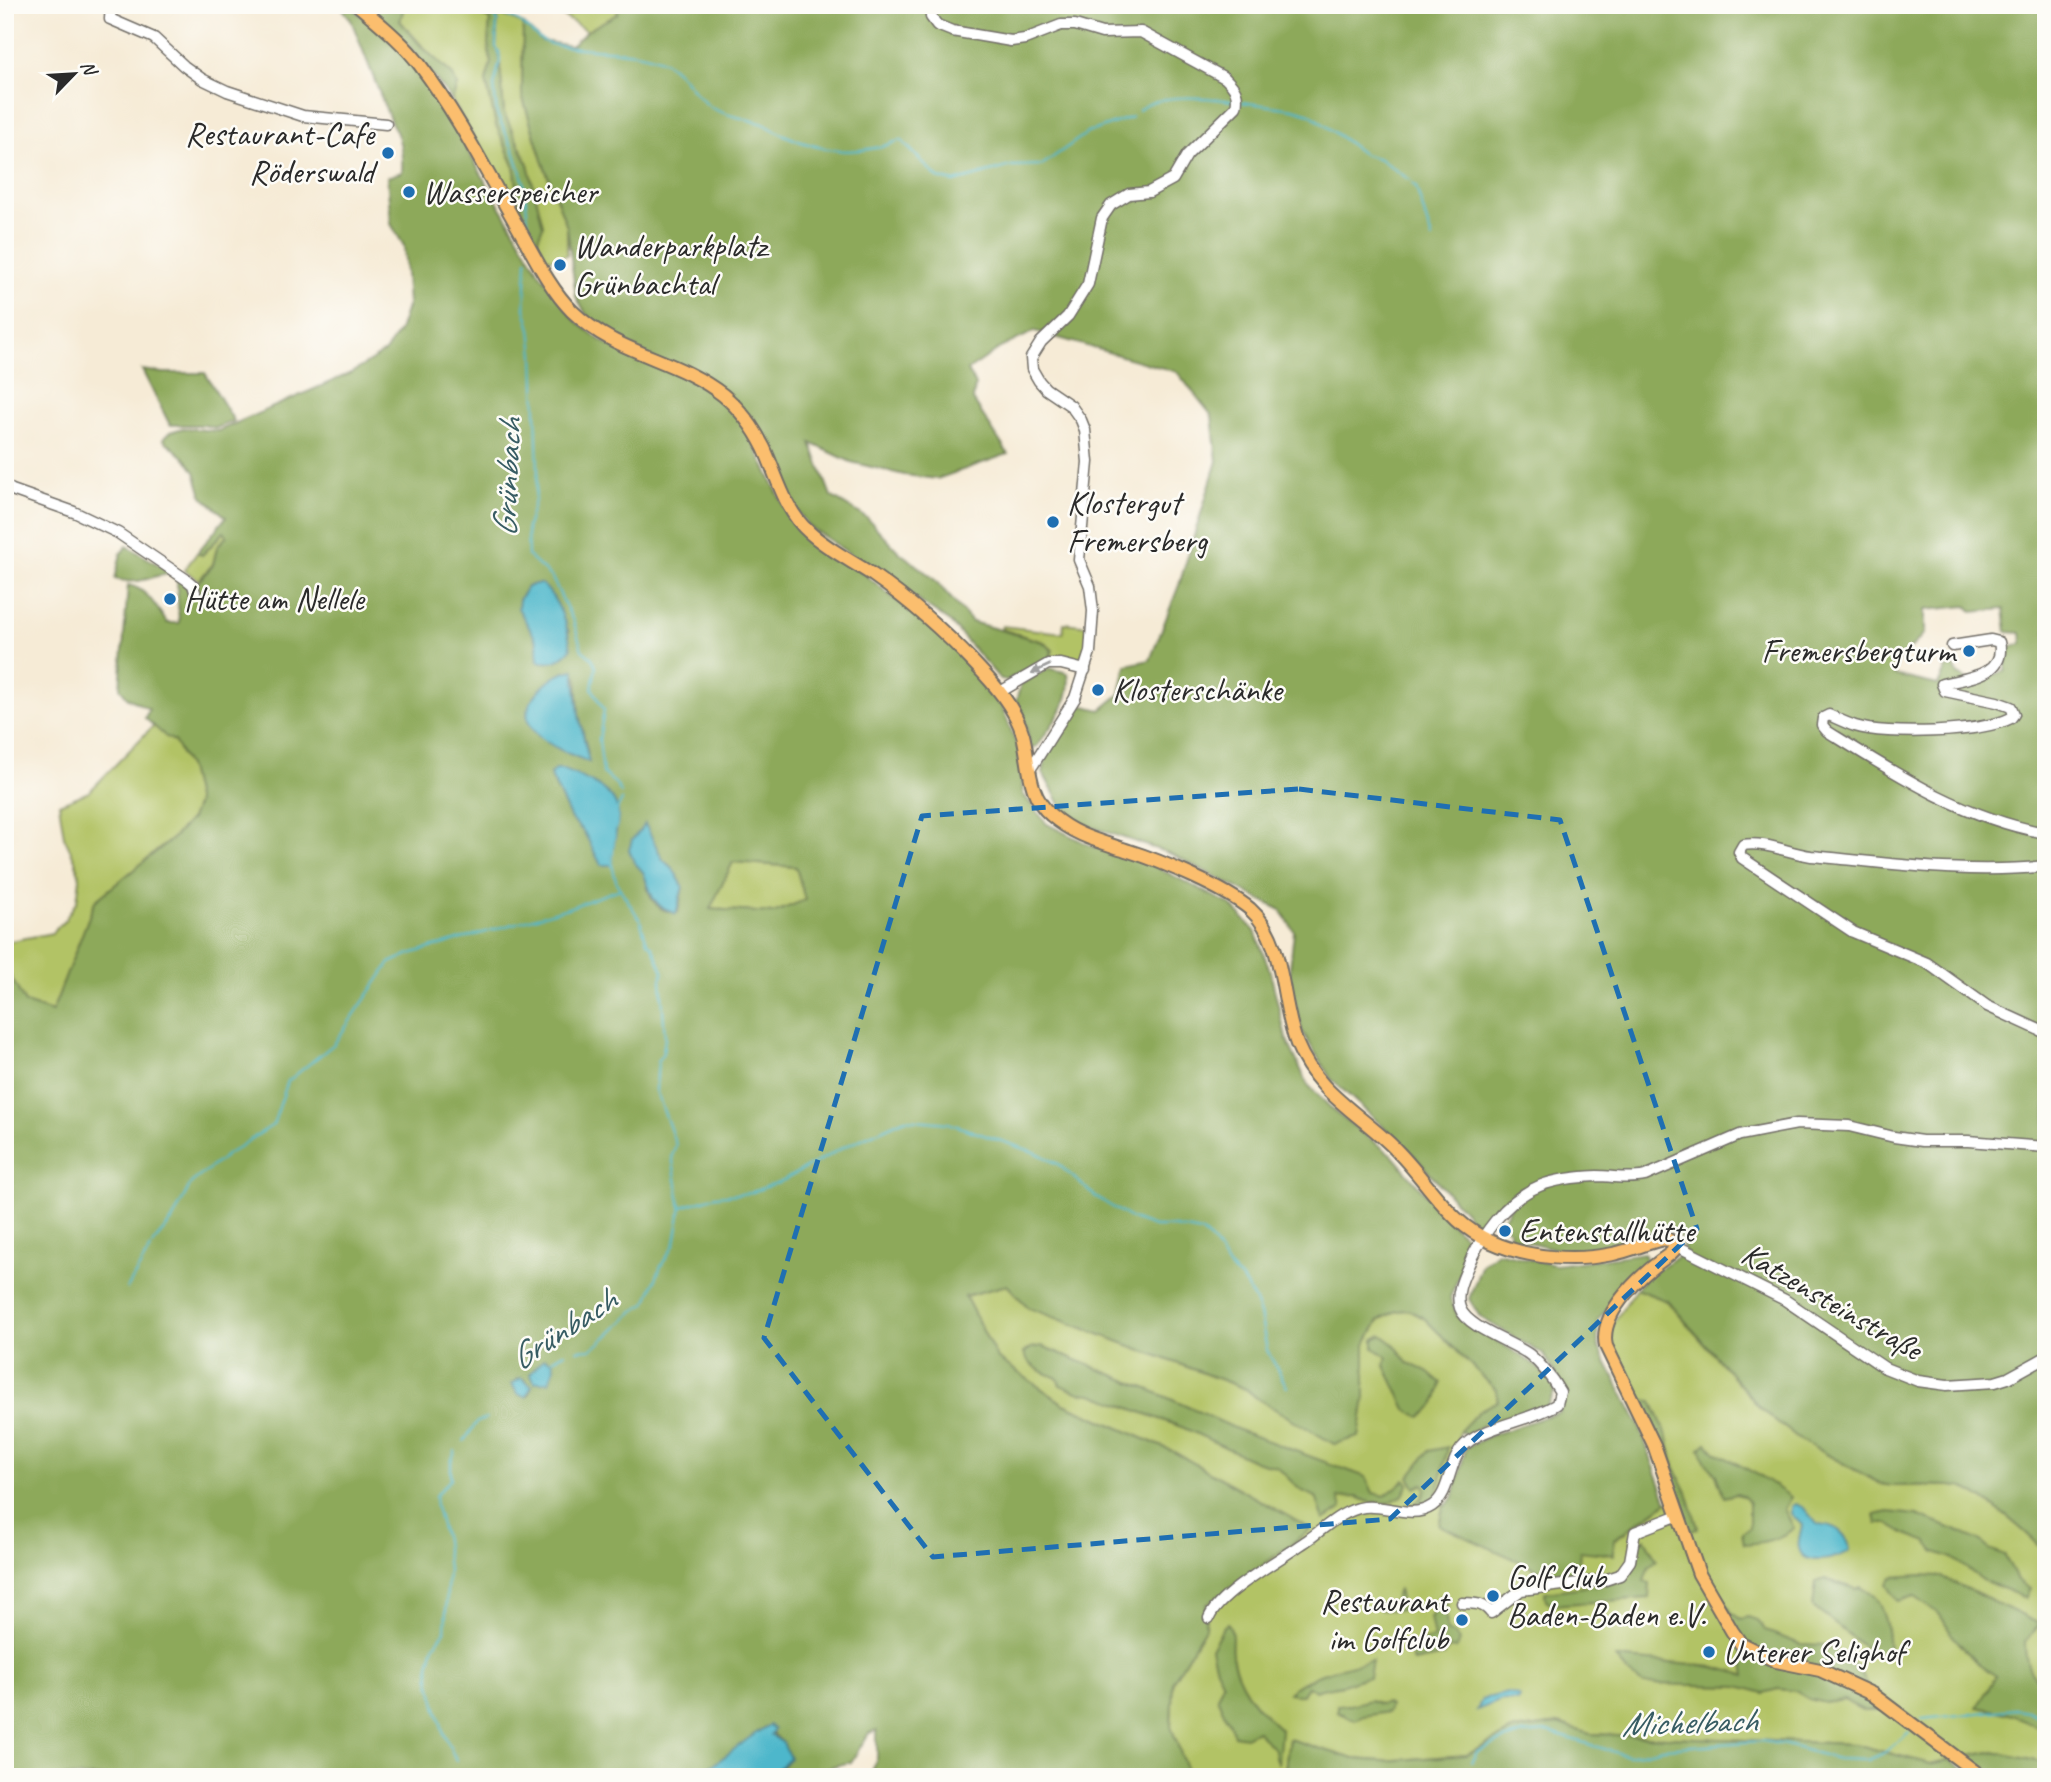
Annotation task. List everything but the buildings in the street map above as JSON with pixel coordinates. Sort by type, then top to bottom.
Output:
[{"type":"main road","points":[[358,5],[391,33],[418,62],[469,141],[542,268],[568,307],[587,325],[618,344],[701,379],[727,398],[749,422],[789,506],[807,531],[878,579],[924,615],[953,641],[1000,692],[1023,735],[1032,787],[1043,808],[1075,834],[1136,853],[1183,873],[1235,899],[1252,911],[1268,932],[1275,951],[1287,1015],[1298,1047],[1321,1085],[1387,1141],[1461,1223],[1484,1238],[1536,1255],[1578,1258],[1614,1254],[1659,1240],[1671,1240],[1675,1245],[1670,1254],[1637,1280],[1608,1321],[1604,1335],[1606,1346],[1654,1446],[1699,1574],[1731,1631],[1741,1644],[1776,1661],[1820,1670],[1872,1694],[1982,1777]]},
{"type":"street","points":[[111,5],[110,19],[155,38],[184,66],[202,79],[227,91],[303,116],[386,124]]},
{"type":"street","points":[[930,5],[931,17],[937,24],[952,31],[1011,41],[1025,39],[1061,25],[1075,25],[1102,33],[1141,32],[1225,78],[1238,97],[1236,107],[1187,156],[1173,179],[1149,192],[1129,194],[1111,205],[1102,218],[1088,284],[1068,316],[1041,342],[1031,358],[1032,369],[1040,381],[1046,389],[1076,412],[1084,430],[1088,462],[1079,560],[1090,586],[1093,611],[1090,652],[1075,698],[1033,765],[1028,767]]},
{"type":"street","points":[[5,485],[12,490],[74,512],[142,547],[193,585],[195,592]]},
{"type":"street","points":[[1952,646],[1991,640],[1999,642],[2001,650],[1995,666],[1978,677],[1942,684],[1945,691],[2011,707],[2014,714],[2006,721],[1968,729],[1883,730],[1855,726],[1829,715],[1823,718],[1822,725],[1910,782],[1969,811],[2046,833]]},
{"type":"street","points":[[1000,692],[1048,664],[1085,670]]},
{"type":"street","points":[[2046,866],[1979,871],[1795,854],[1751,843],[1743,845],[1738,852],[1742,858],[1853,932],[1927,963],[1987,1006],[2046,1032]]},
{"type":"street","points":[[1209,1618],[1235,1591],[1338,1517],[1364,1507],[1418,1511],[1434,1505],[1446,1487],[1452,1465],[1461,1448],[1483,1433],[1543,1413],[1557,1404],[1560,1392],[1549,1373],[1530,1355],[1472,1322],[1460,1308],[1460,1288],[1475,1251],[1510,1203],[1531,1188],[1562,1179],[1601,1176],[1633,1179],[1740,1135],[1797,1124],[1831,1124],[1922,1140],[2046,1147]]},
{"type":"street","name":"Katzensteinstraße","points":[[1675,1245],[1785,1300],[1885,1368],[1918,1381],[1947,1385],[1995,1382],[2008,1378],[2046,1357]]},
{"type":"street","points":[[1462,1603],[1486,1606],[1491,1613],[1521,1590],[1605,1580],[1620,1575],[1630,1561],[1636,1532],[1679,1516]]},
{"type":"highlighted area","points":[[1299,789],[1560,820],[1697,1229],[1390,1519],[933,1557],[764,1338],[922,816]]},
{"type":"green space","points":[[340,5],[349,5],[384,35],[408,60],[438,100],[539,272],[575,320],[601,341],[625,354],[698,381],[723,401],[744,424],[786,510],[950,644],[999,698],[1018,749],[1023,794],[1047,824],[1091,846],[1150,864],[1231,905],[1255,931],[1270,971],[1286,1038],[1308,1085],[1336,1113],[1392,1155],[1467,1238],[1470,1248],[1450,1298],[1458,1317],[1531,1362],[1548,1377],[1555,1391],[1547,1406],[1483,1425],[1466,1435],[1460,1431],[1480,1410],[1498,1401],[1496,1390],[1424,1318],[1409,1310],[1396,1311],[1379,1320],[1365,1345],[1365,1398],[1359,1437],[1334,1444],[1258,1399],[1246,1389],[1029,1308],[1007,1285],[965,1296],[997,1358],[1064,1404],[1172,1451],[1311,1529],[1231,1589],[1206,1604],[1205,1628],[1173,1681],[1171,1726],[1189,1777],[865,1777],[871,1774],[877,1758],[877,1730],[869,1733],[851,1762],[830,1767],[811,1777],[801,1777],[779,1770],[786,1762],[783,1743],[765,1727],[693,1777],[5,1777],[5,966],[25,1003],[52,1012],[95,901],[173,838],[191,819],[197,803],[189,768],[174,741],[145,718],[149,709],[128,698],[120,688],[128,585],[146,594],[167,623],[179,623],[177,580],[167,573],[135,581],[115,579],[121,553],[127,546],[194,586],[213,565],[217,547],[227,536],[224,532],[202,555],[197,553],[226,517],[202,496],[195,472],[186,459],[163,439],[170,432],[183,428],[218,431],[351,373],[385,352],[399,331],[408,304],[404,246],[391,224],[387,177],[402,172],[402,152],[351,20]],"holes":[[[535,584],[553,597],[569,632],[539,660],[539,647],[519,600],[527,587]],[[564,672],[577,676],[579,715],[588,754]],[[562,769],[596,785],[618,813],[612,865],[601,864],[584,832],[571,819],[550,774]],[[645,825],[663,860],[673,869],[683,886],[678,912],[665,910],[655,904],[649,893],[644,865]],[[733,862],[796,867],[805,900],[773,913],[710,909]],[[518,1379],[524,1379],[532,1386],[528,1396],[518,1394],[512,1384]]]},
{"type":"green space","points":[[368,5],[411,5],[404,7],[400,21],[422,47],[452,74],[457,85],[452,101],[392,27]]},
{"type":"green space","points":[[450,5],[494,5],[491,11],[498,13],[496,47],[499,51],[504,113],[528,164],[543,226],[536,243],[522,219],[514,165],[496,125],[486,81],[491,63],[488,44],[490,19],[467,8]]},
{"type":"green space","points":[[545,5],[620,7],[617,14],[587,31]]},
{"type":"green space","points":[[615,5],[2046,5],[2046,1554],[2008,1517],[1972,1492],[1949,1486],[1881,1484],[1802,1441],[1761,1409],[1668,1301],[1636,1289],[1647,1276],[1685,1252],[1680,1236],[1665,1228],[1603,1249],[1564,1251],[1509,1237],[1509,1230],[1501,1222],[1512,1205],[1506,1198],[1481,1228],[1477,1226],[1410,1151],[1331,1079],[1302,1031],[1289,977],[1294,931],[1281,910],[1171,854],[1068,819],[1043,773],[1047,750],[1076,704],[1101,710],[1120,694],[1126,665],[1150,660],[1179,585],[1217,461],[1212,416],[1177,372],[1035,331],[1000,348],[968,370],[975,385],[973,400],[1008,454],[937,479],[904,475],[851,462],[811,443],[831,496],[867,518],[899,552],[933,578],[972,622],[1043,642],[1052,650],[1050,658],[1006,681],[999,678],[951,623],[809,526],[792,504],[752,417],[590,321],[576,297],[567,227],[522,95],[523,24],[542,41],[571,46],[587,31],[617,14],[619,7]],"holes":[[[1967,606],[1972,612],[2004,609],[2007,632],[2021,633],[2022,644],[2006,648],[2006,671],[1971,682],[1958,675],[1954,665],[1946,668],[1938,685],[1894,675],[1897,662],[1925,633],[1925,610]]]},
{"type":"green space","points":[[404,7],[452,7],[490,19],[488,44],[491,63],[486,81],[496,125],[514,165],[522,219],[452,101],[457,85],[400,21]]},
{"type":"green space","points":[[498,13],[523,24],[522,95],[567,227],[567,255],[547,260],[536,243],[543,226],[528,164],[504,113],[499,51],[496,47]]},
{"type":"green space","points":[[142,370],[205,373],[234,421],[216,428],[203,425],[170,425]]},
{"type":"green space","points":[[224,532],[227,536],[217,547],[213,564],[199,580],[184,570],[197,553],[202,555]]},
{"type":"green space","points":[[1064,623],[1089,626],[1086,659],[1082,658],[1079,664],[1067,659],[1050,660],[1053,650],[1044,642],[1001,629],[1002,626],[1063,633]]},
{"type":"green space","points":[[1049,668],[1068,673],[1068,693],[1055,720],[1037,746],[1031,749],[1023,713],[1016,701],[1021,684]]},
{"type":"green space","points":[[153,726],[174,740],[189,768],[197,803],[191,819],[173,838],[95,901],[52,1012],[25,1003],[5,966],[5,942],[52,933],[77,901],[80,878],[64,837],[59,804],[89,792]]},
{"type":"green space","points":[[733,862],[796,867],[806,901],[773,913],[709,909]]},
{"type":"green space","points":[[1497,1252],[1555,1265],[1644,1253],[1648,1263],[1627,1282],[1597,1322],[1598,1346],[1638,1423],[1667,1502],[1614,1539],[1614,1555],[1580,1551],[1578,1573],[1556,1578],[1439,1525],[1443,1508],[1453,1498],[1466,1448],[1489,1436],[1559,1412],[1564,1388],[1544,1355],[1480,1317],[1469,1299],[1482,1264]]},
{"type":"green space","name":"Golf Club Baden-Baden e.V.","points":[[1007,1285],[1029,1308],[1246,1389],[1258,1399],[1334,1444],[1365,1398],[1365,1345],[1379,1320],[1396,1311],[1409,1310],[1424,1318],[1496,1390],[1498,1401],[1480,1410],[1460,1431],[1439,1525],[1580,1551],[1614,1540],[1667,1502],[1678,1501],[1610,1344],[1612,1325],[1636,1289],[1667,1301],[1761,1409],[1802,1441],[1881,1484],[1964,1488],[2008,1517],[2046,1554],[2046,1763],[1989,1751],[1930,1764],[1855,1744],[1590,1734],[1558,1724],[1514,1730],[1467,1755],[1382,1761],[1354,1759],[1289,1739],[1285,1770],[1289,1777],[1189,1777],[1171,1726],[1173,1681],[1205,1628],[1206,1604],[1231,1589],[1310,1529],[1172,1451],[1064,1404],[997,1358],[965,1296]]},
{"type":"green space","points":[[1382,1335],[1395,1345],[1408,1363],[1428,1372],[1441,1383],[1435,1403],[1420,1417],[1406,1409],[1385,1366],[1387,1357],[1374,1348],[1374,1339]]},
{"type":"green space","points":[[1042,1346],[1241,1431],[1366,1477],[1373,1493],[1385,1496],[1405,1480],[1409,1484],[1403,1495],[1389,1503],[1369,1502],[1357,1497],[1339,1498],[1342,1508],[1324,1520],[1316,1497],[1300,1490],[1277,1467],[1255,1461],[1184,1428],[1060,1385],[1057,1378],[1038,1369],[1026,1358],[1024,1353],[1031,1348]]},
{"type":"green space","points":[[1638,1400],[1652,1401],[1668,1438],[1674,1466],[1687,1492],[1698,1528],[1690,1532]]},
{"type":"green space","points":[[1707,1443],[1715,1452],[1762,1477],[1791,1497],[1784,1509],[1794,1528],[1770,1540],[1744,1544],[1742,1532],[1749,1528],[1749,1503],[1746,1497],[1736,1494],[1724,1497],[1716,1474],[1706,1463],[1700,1449]]},
{"type":"green space","points":[[1448,1447],[1433,1503],[1417,1509],[1411,1506],[1422,1498],[1426,1489],[1423,1484],[1415,1488],[1409,1477],[1429,1451]]},
{"type":"green space","points":[[1889,1512],[1917,1515],[1980,1541],[1989,1549],[2005,1555],[2017,1580],[2030,1589],[2025,1598],[1983,1580],[1952,1558],[1935,1552],[1927,1542],[1889,1524],[1877,1524],[1875,1515]]},
{"type":"green space","points":[[1645,1539],[1657,1560],[1649,1566],[1644,1581],[1650,1584],[1649,1598],[1552,1605],[1546,1601],[1545,1592],[1620,1582],[1632,1571],[1638,1558],[1636,1545]]},
{"type":"green space","points":[[1940,1576],[2040,1624],[2025,1642],[2025,1650],[2029,1668],[2046,1689],[2046,1734],[2022,1719],[1977,1707],[1996,1676],[1975,1661],[1952,1635],[1940,1615],[1914,1596],[1898,1601],[1887,1585],[1892,1577]]},
{"type":"green space","points":[[1825,1579],[1856,1589],[1861,1587],[1875,1597],[1886,1626],[1888,1658],[1871,1652],[1813,1607],[1816,1582]]},
{"type":"green space","points":[[1398,1589],[1402,1610],[1381,1610],[1379,1603],[1389,1603],[1395,1599]]},
{"type":"green space","points":[[1444,1595],[1448,1598],[1447,1631],[1454,1634],[1459,1641],[1456,1649],[1449,1648],[1443,1656],[1413,1662],[1408,1646],[1434,1638],[1430,1617],[1438,1597]]},
{"type":"green space","points":[[1723,1596],[1731,1612],[1740,1619],[1748,1617],[1757,1620],[1766,1631],[1800,1644],[1826,1645],[1834,1649],[1859,1668],[1872,1694],[1741,1644],[1715,1601]]},
{"type":"green space","points":[[1228,1623],[1232,1636],[1232,1655],[1239,1677],[1257,1706],[1281,1730],[1278,1764],[1275,1750],[1257,1731],[1245,1737],[1234,1735],[1217,1697],[1223,1683],[1211,1649]]},
{"type":"green space","points":[[1745,1649],[1818,1673],[1883,1706],[1879,1711],[1864,1711],[1844,1700],[1825,1703],[1809,1699],[1795,1691],[1778,1689],[1764,1693],[1738,1686],[1643,1684],[1630,1675],[1616,1658],[1714,1667],[1746,1675],[1742,1653]]},
{"type":"green space","points":[[1372,1660],[1369,1677],[1315,1691],[1307,1686],[1302,1695],[1288,1693],[1316,1676]]},
{"type":"green space","points":[[1370,1700],[1390,1706],[1388,1712],[1355,1720],[1337,1712],[1337,1705]]},
{"type":"green space","points":[[1558,1724],[1590,1734],[1855,1744],[1930,1764],[1950,1760],[1975,1777],[1289,1777],[1285,1770],[1289,1739],[1354,1759],[1382,1761],[1467,1755],[1514,1730]]},
{"type":"green space","points":[[1989,1751],[2046,1763],[2046,1777],[1992,1777],[1965,1756]]},
{"type":"water","points":[[542,584],[553,598],[562,614],[570,640],[571,649],[552,662],[538,661],[537,641],[518,608],[519,600],[527,587]]},
{"type":"water","points":[[574,670],[579,715],[589,762],[540,738],[527,718],[529,706],[541,688],[558,675]]},
{"type":"water","points":[[556,769],[562,769],[598,786],[617,807],[612,865],[601,865],[584,832],[571,819],[550,774]]},
{"type":"water","points":[[645,824],[663,860],[673,869],[683,886],[676,914],[660,906],[653,898],[643,872],[634,862],[629,850],[632,840]]},
{"type":"water","points":[[544,1358],[553,1362],[554,1368],[549,1382],[535,1382],[530,1374]]},
{"type":"water","points":[[521,1378],[532,1386],[526,1397],[518,1394],[512,1384]]},
{"type":"water","points":[[1795,1504],[1803,1507],[1817,1524],[1829,1526],[1843,1534],[1850,1550],[1822,1560],[1807,1558],[1802,1554],[1798,1543],[1802,1525],[1791,1514],[1791,1506]]},
{"type":"water","points":[[1507,1693],[1519,1698],[1517,1701],[1502,1700],[1477,1710],[1482,1699]]},
{"type":"water","points":[[769,1725],[774,1730],[771,1735],[783,1743],[790,1758],[769,1777],[693,1777],[713,1765]]},
{"type":"waterway","name":"Grünbach","points":[[494,5],[491,11],[497,20],[496,47],[500,61],[494,86],[497,114],[514,151],[524,182],[529,232]]},
{"type":"waterway","points":[[491,11],[514,19],[546,43],[641,54],[667,63],[712,108],[763,124],[812,145],[856,151],[901,140],[938,178],[954,182],[1011,166],[1042,165],[1087,133],[1132,117]]},
{"type":"waterway","points":[[1139,110],[1148,104],[1171,98],[1233,101]]},
{"type":"waterway","points":[[1241,102],[1310,114],[1363,154],[1380,159],[1410,180]]},
{"type":"waterway","points":[[1412,183],[1416,187],[1432,239]]},
{"type":"waterway","name":"Grünbach","points":[[527,260],[525,309],[534,355],[538,471],[535,500],[527,527],[528,556],[552,578],[574,623],[582,650],[592,658],[596,667],[592,688],[604,710],[599,740],[603,773],[616,784],[621,793]]},
{"type":"waterway","name":"Grünbach","points":[[616,829],[617,809],[622,800]]},
{"type":"waterway","name":"Grünbach","points":[[577,1350],[590,1349],[600,1343],[634,1311],[646,1304],[661,1266],[675,1243],[681,1208],[672,1156],[676,1145],[656,1090],[658,1060],[663,1053],[665,1038],[661,980],[663,971],[652,946],[647,942],[640,920],[617,884],[612,865],[614,834]]},
{"type":"waterway","points":[[127,1289],[154,1242],[172,1221],[191,1183],[228,1154],[273,1125],[288,1081],[334,1044],[390,963],[410,954],[568,908],[620,889]]},
{"type":"waterway","points":[[682,1207],[716,1196],[750,1193],[784,1180],[844,1147],[905,1119],[948,1123],[1037,1153],[1058,1164],[1096,1197],[1132,1219],[1154,1227],[1175,1227],[1201,1232],[1213,1242],[1254,1299],[1260,1314],[1267,1350],[1287,1387]]},
{"type":"waterway","name":"Grünbach","points":[[552,1360],[565,1353]]},
{"type":"waterway","name":"Grünbach","points":[[464,1441],[477,1422],[486,1419]]},
{"type":"waterway","name":"Grünbach","points":[[455,1451],[451,1462],[451,1479],[435,1496],[445,1540],[448,1570],[445,1631],[434,1646],[429,1665],[430,1682],[443,1731],[456,1761]]},
{"type":"waterway","name":"Michelbach","points":[[1922,1719],[2015,1709],[2028,1711],[2046,1720]]},
{"type":"waterway","name":"Michelbach","points":[[1471,1762],[1477,1752],[1504,1740],[1523,1734],[1548,1732],[1628,1756],[1663,1748],[1762,1741],[1838,1759],[1868,1760],[1884,1753],[1909,1732]]},
{"type":"waterway","name":"Grünbach","points":[[462,1773],[463,1777]]},
{"type":"waterway","name":"Michelbach","points":[[1454,1777],[1455,1773]]},
{"type":"place","name":"Restaurant-Cafe Röderswald","points":[[388,153]]},
{"type":"place","name":"Wasserspeicher","points":[[409,192]]},
{"type":"place","name":"Wanderparkplatz Grünbachtal","points":[[560,265]]},
{"type":"place","name":"Klostergut Fremersberg","points":[[1053,522]]},
{"type":"place","name":"Hütte am Nellele","points":[[170,599]]},
{"type":"place","name":"Fremersbergturm","points":[[1969,651]]},
{"type":"place","name":"Klosterschänke","points":[[1098,690]]},
{"type":"place","name":"Entenstallhütte","points":[[1505,1231]]},
{"type":"place","name":"Golf Club Baden-Baden e.V.","points":[[1493,1596]]},
{"type":"place","name":"Restaurant im Golfclub","points":[[1462,1620]]},
{"type":"place","name":"Unterer Selighof","points":[[1709,1652]]}]
